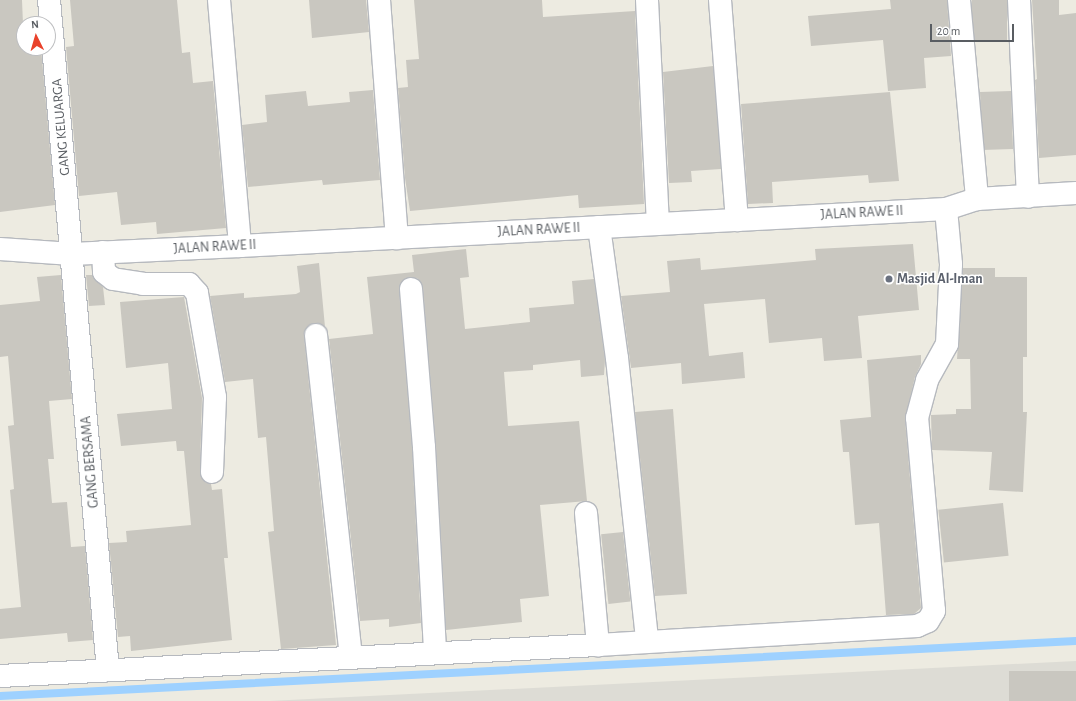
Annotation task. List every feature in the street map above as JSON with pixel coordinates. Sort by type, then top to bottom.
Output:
[{"type":"street","name":"GANG KELUARGA","points":[[49,0],[72,254]]},
{"type":"street","points":[[219,0],[240,246]]},
{"type":"street","points":[[379,0],[397,238]]},
{"type":"street","points":[[647,0],[658,224]]},
{"type":"street","points":[[720,0],[737,220]]},
{"type":"street","points":[[960,0],[977,199]]},
{"type":"street","points":[[1019,0],[1028,197]]},
{"type":"street","name":"JALAN RAWE II","points":[[0,248],[72,254],[397,238],[946,209],[977,199],[1076,193]]},
{"type":"street","points":[[0,676],[351,656],[598,645],[647,640],[917,626],[928,620],[934,611],[917,418],[927,380],[947,344],[951,264],[946,209]]},
{"type":"street","points":[[599,227],[617,358],[647,640]]},
{"type":"street","points":[[103,252],[104,272],[113,280],[143,284],[189,284],[197,293],[215,397],[212,472]]},
{"type":"street","name":"GANG BERSAMA","points":[[72,254],[108,670]]},
{"type":"street","points":[[411,289],[424,447],[435,652]]},
{"type":"street","points":[[316,335],[351,656]]},
{"type":"street","points":[[586,513],[598,645]]},
{"type":"shaded area","points":[[1076,661],[1076,701],[269,701]]},
{"type":"building","points":[[0,0],[22,0],[23,16],[16,16],[16,56],[42,56],[55,205],[0,212]]},
{"type":"building","points":[[70,0],[177,0],[182,53],[190,52],[193,83],[213,81],[226,228],[157,234],[156,222],[121,225],[117,192],[79,196],[66,47],[74,46]]},
{"type":"building","points":[[309,0],[366,0],[369,32],[312,38]]},
{"type":"building","points":[[414,0],[542,0],[543,17],[635,11],[644,204],[579,208],[578,195],[410,211],[405,178],[398,88],[408,87],[406,60],[419,59]]},
{"type":"building","points":[[890,0],[947,0],[951,56],[924,58],[926,88],[888,91],[883,40],[811,46],[808,16],[891,9]]},
{"type":"building","points":[[972,0],[1007,0],[1007,40],[972,40]]},
{"type":"building","points":[[1032,0],[1059,0],[1059,15],[1076,13],[1076,155],[1039,158],[1035,80],[1037,79]]},
{"type":"building","points":[[713,66],[721,169],[691,171],[692,182],[669,183],[663,72]]},
{"type":"building","points":[[373,90],[380,180],[323,185],[322,180],[248,187],[242,125],[267,122],[265,95],[306,91],[308,106],[350,102],[349,92]]},
{"type":"building","points":[[1011,91],[1013,149],[982,150],[980,92]]},
{"type":"building","points":[[890,92],[899,181],[869,183],[868,175],[772,182],[773,203],[748,204],[741,104]]},
{"type":"building","points":[[913,244],[919,310],[858,316],[862,358],[824,361],[822,338],[769,343],[765,299],[704,304],[709,356],[743,352],[745,378],[682,384],[681,363],[631,368],[621,296],[670,292],[667,261],[700,258],[701,270],[816,260],[815,249]]},
{"type":"building","points":[[466,249],[469,277],[460,278],[465,329],[530,322],[529,308],[574,304],[572,281],[594,279],[605,360],[604,375],[581,377],[580,360],[533,365],[533,370],[504,372],[508,426],[579,421],[587,501],[540,505],[549,596],[520,599],[522,622],[446,630],[436,446],[423,288],[417,278],[404,279],[399,290],[412,448],[421,623],[389,627],[389,619],[360,621],[329,339],[373,334],[367,277],[414,272],[412,255]]},
{"type":"building","points":[[319,263],[325,327],[315,323],[309,325],[304,336],[336,645],[281,649],[268,532],[274,531],[266,437],[258,438],[253,379],[225,382],[210,296],[244,293],[244,298],[296,294],[300,292],[297,266]]},
{"type":"building","points":[[963,268],[995,268],[995,277],[1027,277],[1027,357],[1023,357],[1023,412],[1027,412],[1023,492],[989,490],[992,452],[932,450],[931,415],[956,414],[956,409],[971,409],[970,359],[957,359]]},
{"type":"building","points":[[61,275],[72,399],[49,401],[54,459],[48,459],[52,503],[67,502],[71,547],[85,546],[93,640],[68,642],[67,633],[0,639],[0,609],[21,607],[10,490],[14,489],[8,426],[14,425],[8,356],[0,357],[0,305],[40,301],[37,277]]},
{"type":"building","points":[[86,275],[92,275],[103,287],[105,305],[89,306]]},
{"type":"building","points":[[184,297],[202,398],[200,472],[205,482],[211,484],[212,490],[222,489],[228,558],[224,558],[232,640],[131,651],[130,636],[118,637],[109,543],[127,542],[126,531],[191,525],[184,451],[177,451],[176,441],[121,446],[117,414],[172,409],[168,363],[126,368],[120,302]]},
{"type":"building","points":[[921,355],[921,364],[915,377],[905,419],[921,608],[914,614],[886,615],[879,523],[855,525],[849,452],[843,452],[840,420],[871,417],[867,360]]},
{"type":"building","points":[[673,409],[687,594],[655,596],[635,412]]},
{"type":"building","points":[[1003,503],[1009,556],[944,563],[938,510]]},
{"type":"building","points":[[623,532],[630,602],[608,604],[601,534]]},
{"type":"building","points":[[1009,671],[1076,671],[1076,701],[1009,701]]},
{"type":"waterway","points":[[0,696],[1076,641]]},
{"type":"place","name":"Masjid Al-Iman","points":[[889,279]]}]
